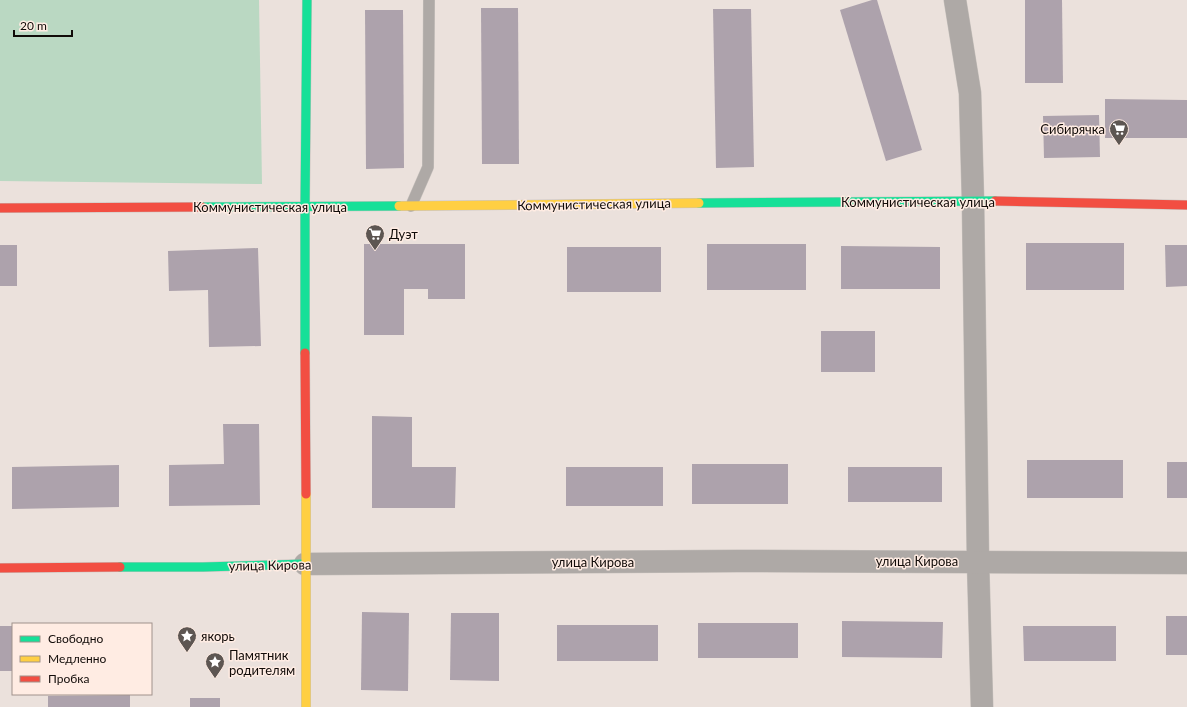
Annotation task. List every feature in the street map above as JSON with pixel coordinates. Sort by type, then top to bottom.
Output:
[{"type":"street","points":[[306,707],[305,207],[307,0]]},
{"type":"street","points":[[955,0],[970,93],[974,201],[978,561],[982,707]]},
{"type":"street","name":"Коммунистическая улица","points":[[0,208],[974,201],[1187,205]]},
{"type":"street","name":"улица Кирова","points":[[0,568],[737,561],[1187,563]]},
{"type":"lane","points":[[411,206],[428,167],[429,0]]},
{"type":"green space","points":[[0,0],[259,0],[262,184],[0,181]]},
{"type":"building","points":[[872,0],[877,0],[922,150],[886,161],[840,10]]},
{"type":"building","points":[[1025,0],[1062,0],[1063,83],[1025,83]]},
{"type":"building","points":[[481,8],[518,8],[519,164],[482,164]]},
{"type":"building","points":[[713,9],[751,9],[754,167],[716,168]]},
{"type":"building","points":[[365,10],[403,10],[404,168],[366,169]]},
{"type":"building","points":[[1105,99],[1187,100],[1187,138],[1105,138]]},
{"type":"building","points":[[1099,115],[1100,157],[1044,158],[1043,116]]},
{"type":"building","points":[[1026,243],[1124,243],[1124,290],[1026,290]]},
{"type":"building","points":[[364,244],[465,244],[465,299],[428,299],[428,289],[404,289],[404,335],[364,335]]},
{"type":"building","points":[[707,244],[806,244],[806,290],[707,290]]},
{"type":"building","points":[[0,245],[17,245],[17,286],[0,286]]},
{"type":"building","points":[[1165,245],[1187,245],[1187,286],[1166,287]]},
{"type":"building","points":[[841,246],[940,247],[940,289],[841,289]]},
{"type":"building","points":[[567,247],[661,247],[661,292],[567,292]]},
{"type":"building","points":[[258,248],[261,346],[209,347],[208,290],[169,291],[168,251]]},
{"type":"building","points":[[821,331],[875,331],[875,372],[821,372]]},
{"type":"building","points":[[372,416],[412,417],[412,467],[456,467],[455,508],[372,508]]},
{"type":"building","points":[[223,424],[259,424],[260,505],[169,506],[169,465],[224,464]]},
{"type":"building","points":[[1027,460],[1123,460],[1123,498],[1027,498]]},
{"type":"building","points":[[1167,462],[1187,462],[1187,498],[1167,498]]},
{"type":"building","points":[[692,464],[788,464],[788,504],[692,504]]},
{"type":"building","points":[[119,465],[119,507],[12,509],[12,467]]},
{"type":"building","points":[[566,467],[663,467],[663,506],[566,506]]},
{"type":"building","points":[[848,467],[942,467],[942,502],[848,502]]},
{"type":"building","points":[[362,612],[409,613],[408,691],[361,690]]},
{"type":"building","points":[[451,613],[499,613],[499,681],[450,680]]},
{"type":"building","points":[[1166,616],[1187,616],[1187,655],[1166,655]]},
{"type":"building","points":[[842,621],[943,622],[942,658],[842,657]]},
{"type":"building","points":[[698,623],[798,623],[798,658],[698,658]]},
{"type":"building","points":[[557,625],[658,625],[658,661],[557,661]]},
{"type":"building","points":[[0,626],[12,626],[12,671],[0,671]]},
{"type":"building","points":[[1023,626],[1116,626],[1116,661],[1024,661]]},
{"type":"building","points":[[130,695],[130,707],[48,707],[48,696]]},
{"type":"building","points":[[190,698],[220,698],[220,707],[190,707]]},
{"type":"traffic: fast","points":[[305,353],[307,0]]},
{"type":"traffic: fast","points":[[699,203],[995,201]]},
{"type":"traffic: fast","points":[[202,207],[399,206]]},
{"type":"traffic: fast","points":[[120,567],[203,567],[305,564]]},
{"type":"traffic: slow","points":[[399,206],[699,203]]},
{"type":"traffic: slow","points":[[306,494],[306,707]]},
{"type":"traffic: jam","points":[[995,201],[1187,205]]},
{"type":"traffic: jam","points":[[0,208],[202,207]]},
{"type":"traffic: jam","points":[[305,353],[306,494]]},
{"type":"traffic: jam","points":[[0,568],[120,567]]},
{"type":"place","name":"Сибирячка","points":[[1119,146]]},
{"type":"place","name":"Дуэт","points":[[375,251]]},
{"type":"place","name":"якорь","points":[[187,653]]},
{"type":"place","name":"Памятник родителям","points":[[215,679]]}]
